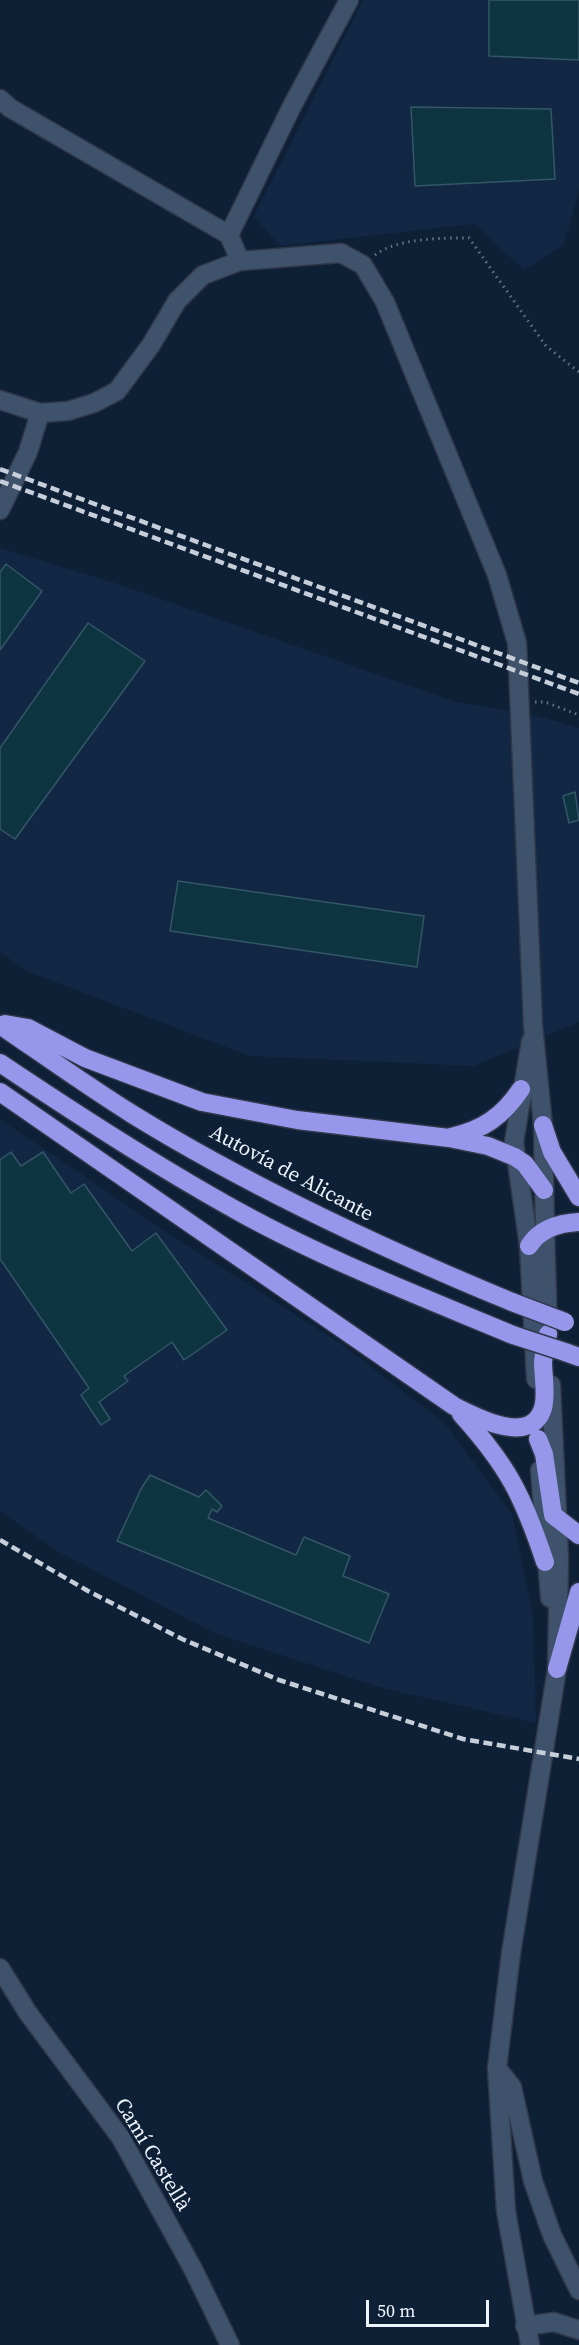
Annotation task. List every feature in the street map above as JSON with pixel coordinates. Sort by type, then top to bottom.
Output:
[{"type":"highway","points":[[0,1024],[28,1028],[85,1058],[202,1102],[297,1120],[449,1138],[488,1146],[515,1157],[532,1171],[544,1190]]},
{"type":"highway","name":"Autovía de Alicante","points":[[0,1024],[133,1114],[259,1185],[388,1251],[572,1324]]},
{"type":"highway","points":[[0,1063],[116,1140],[244,1215],[374,1277],[513,1335],[572,1355]]},
{"type":"highway","points":[[449,1138],[486,1125],[510,1105],[521,1089]]},
{"type":"highway","points":[[0,1092],[454,1406],[491,1424],[523,1426],[538,1418],[544,1407],[543,1362],[548,1334]]},
{"type":"highway","points":[[543,1125],[552,1152],[579,1197]]},
{"type":"highway","points":[[529,1246],[533,1239],[555,1225],[579,1222]]},
{"type":"highway","points":[[454,1406],[493,1449],[508,1473],[529,1514],[545,1562]]},
{"type":"highway","points":[[538,1439],[546,1466],[549,1500],[558,1521],[579,1535]]},
{"type":"highway","points":[[557,1669],[579,1592]]},
{"type":"street","points":[[229,235],[292,106],[349,0]]},
{"type":"street","points":[[0,99],[229,235],[240,261]]},
{"type":"street","points":[[0,400],[40,413],[68,411],[94,403],[117,391],[151,345],[177,301],[202,275],[240,261],[341,253],[363,265],[385,302],[504,596],[517,643],[533,1025],[543,1125],[548,1334],[558,1521],[557,1669],[511,1953],[497,2068],[506,2211],[530,2345]]},
{"type":"street","points":[[0,510],[28,453],[40,413]]},
{"type":"street","points":[[533,1025],[521,1089],[515,1157],[524,1197],[529,1246],[545,1562],[558,1637]]},
{"type":"street","name":"Camí Castellà","points":[[0,1968],[28,2013],[121,2138],[193,2269],[230,2345]]},
{"type":"street","points":[[497,2068],[512,2088],[533,2181],[552,2235],[579,2290]]},
{"type":"street","points":[[525,2326],[554,2322],[579,2330]]},
{"type":"path","points":[[363,265],[382,249],[430,239],[469,238],[546,346],[579,372]]},
{"type":"path","points":[[519,702],[545,702],[579,715]]},
{"type":"shaded area","points":[[363,0],[579,0],[579,189],[564,245],[524,270],[475,224],[280,246],[254,216]]},
{"type":"shaded area","points":[[0,548],[115,583],[456,702],[538,716],[579,728],[579,1022],[474,1066],[250,1056],[26,971],[0,952]]},
{"type":"shaded area","points":[[0,1119],[165,1231],[340,1343],[444,1422],[512,1514],[533,1616],[536,1723],[379,1687],[214,1633],[57,1551],[0,1511]]},
{"type":"building","points":[[489,0],[579,0],[579,60],[489,56]]},
{"type":"building","points":[[411,107],[551,109],[555,179],[415,186]]},
{"type":"building","points":[[6,564],[42,591],[0,650],[0,572]]},
{"type":"building","points":[[88,623],[145,661],[15,839],[0,829],[0,748]]},
{"type":"building","points":[[575,792],[579,820],[569,823],[563,796]]},
{"type":"building","points":[[178,881],[424,916],[417,967],[170,931]]},
{"type":"building","points":[[11,1152],[21,1166],[43,1152],[71,1193],[84,1184],[132,1251],[156,1233],[227,1330],[184,1360],[172,1342],[124,1376],[128,1381],[99,1402],[110,1419],[101,1425],[81,1395],[89,1388],[0,1259],[0,1160]]},
{"type":"building","points":[[150,1475],[199,1497],[206,1490],[222,1506],[217,1512],[212,1509],[208,1518],[296,1555],[304,1537],[350,1556],[343,1576],[389,1594],[369,1643],[117,1541]]},
{"type":"railway","points":[[0,469],[579,683]]},
{"type":"railway","points":[[0,481],[579,694]]},
{"type":"railway","points":[[0,1540],[88,1591],[182,1639],[279,1680],[463,1739],[579,1759]]}]
